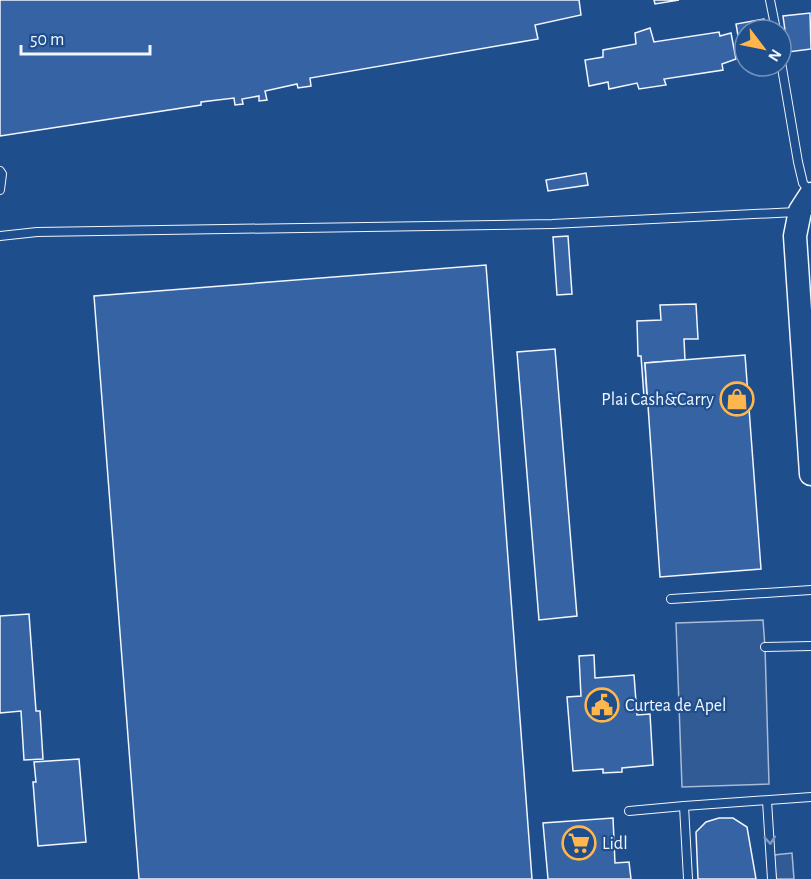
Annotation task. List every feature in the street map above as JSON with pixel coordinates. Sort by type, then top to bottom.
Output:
[{"type":"main road","points":[[807,200],[796,223],[795,244],[811,474]]},
{"type":"lane","points":[[770,0],[774,18]]},
{"type":"lane","points":[[0,236],[37,232],[552,224],[807,200],[784,78]]},
{"type":"lane","points":[[0,171],[2,174],[0,190]]},
{"type":"lane","points":[[671,599],[811,590]]},
{"type":"lane","points":[[765,647],[811,646]]},
{"type":"lane","points":[[629,811],[811,797]]},
{"type":"lane","points":[[767,801],[772,879]]},
{"type":"lane","points":[[684,806],[688,879]]},
{"type":"shaded area","points":[[763,620],[769,784],[682,787],[676,623]]},
{"type":"shaded area","points":[[792,853],[794,879],[776,879],[774,855]]},
{"type":"building","points":[[0,0],[579,0],[581,15],[535,25],[538,39],[310,78],[311,86],[298,88],[297,84],[265,91],[267,100],[259,101],[259,96],[242,99],[243,104],[235,105],[234,98],[201,102],[201,105],[0,136]]},
{"type":"building","points":[[654,0],[679,0],[655,4]]},
{"type":"building","points":[[810,13],[811,49],[793,51],[793,18],[783,18],[783,16]]},
{"type":"building","points":[[650,28],[654,42],[719,32],[720,36],[731,33],[733,60],[722,64],[723,70],[664,79],[666,85],[639,89],[637,83],[609,89],[608,82],[589,86],[585,60],[603,57],[603,50],[636,44],[635,33]]},
{"type":"building","points":[[586,173],[588,185],[548,191],[546,180]]},
{"type":"building","points":[[568,236],[572,294],[557,295],[553,237]]},
{"type":"building","points":[[486,265],[532,879],[139,879],[94,296]]},
{"type":"building","points":[[696,304],[698,339],[684,339],[685,360],[645,363],[647,397],[644,397],[641,356],[638,356],[637,321],[661,320],[660,305]]},
{"type":"building","points":[[555,349],[577,616],[539,620],[517,352]]},
{"type":"building","points":[[745,355],[761,569],[660,577],[645,363]]},
{"type":"building","points":[[29,614],[36,711],[40,711],[43,759],[24,760],[21,711],[0,713],[0,616]]},
{"type":"building","name":"Curtea de Apel","points":[[594,655],[595,678],[634,675],[637,715],[650,714],[653,765],[622,768],[622,772],[603,773],[603,769],[573,771],[567,697],[581,696],[579,656]]},
{"type":"building","points":[[79,759],[86,842],[38,846],[33,782],[36,782],[34,762]]},
{"type":"building","name":"Lidl","points":[[613,818],[615,863],[629,862],[631,879],[548,879],[543,823]]},
{"type":"building","points":[[719,818],[733,818],[747,827],[756,879],[698,879],[696,832],[706,822]]},
{"type":"place","name":"Plai Cash&Carry","points":[[737,399]]},
{"type":"place","name":"Curtea de Apel","points":[[602,705]]},
{"type":"place","name":"Lidl","points":[[579,843]]}]
